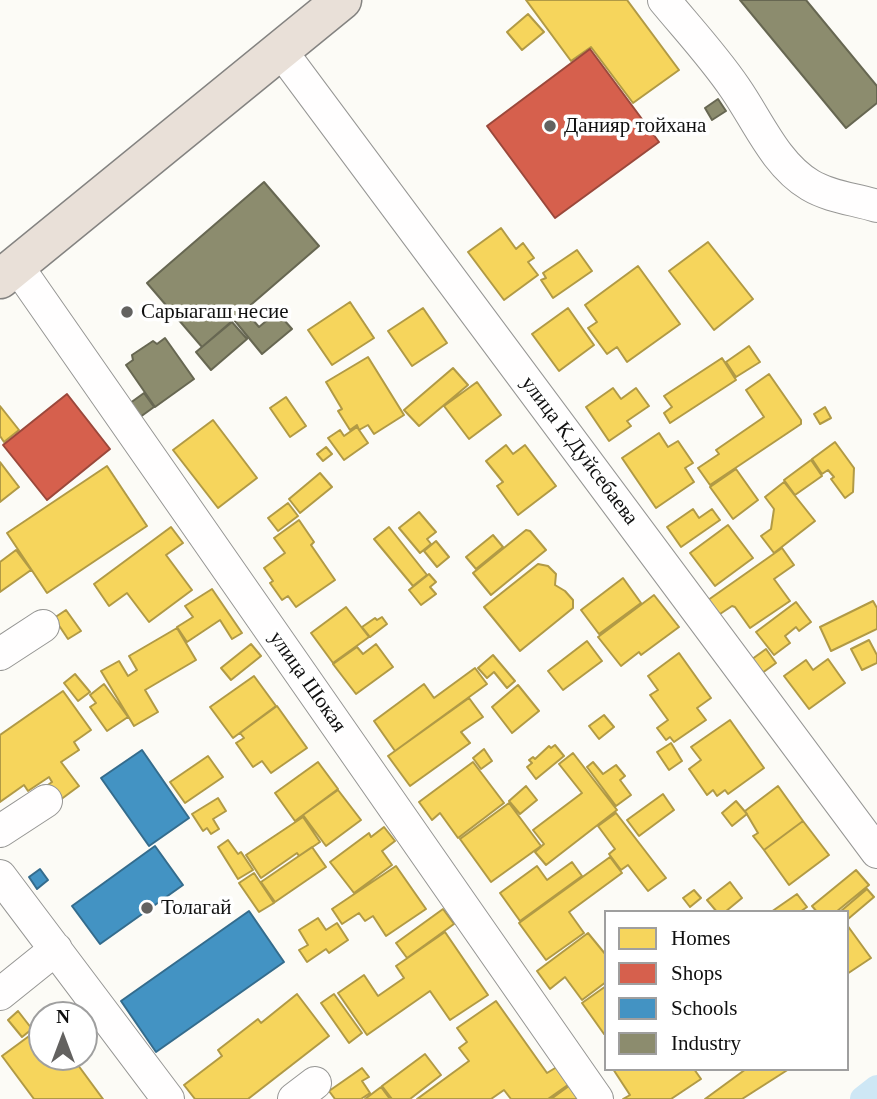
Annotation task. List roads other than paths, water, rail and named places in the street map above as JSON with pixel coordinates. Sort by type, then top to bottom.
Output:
[{"type":"highway","points":[[8,273],[342,0]]},
{"type":"street","points":[[664,0],[735,87],[780,158],[798,177],[829,194],[877,206]]},
{"type":"street","name":"улица К.Дуйсебаева","points":[[281,51],[877,852]]},
{"type":"street","name":"улица Шокая","points":[[8,273],[597,1099]]},
{"type":"street","points":[[0,654],[43,626]]},
{"type":"street","points":[[0,831],[46,801]]},
{"type":"street","points":[[0,876],[168,1099]]},
{"type":"street","points":[[0,993],[56,949]]},
{"type":"waterway","points":[[863,1099],[877,1088]]},
{"type":"place","name":"Данияр тойхана","points":[[550,126]]},
{"type":"place","name":"Сарыагаш несие","points":[[127,312]]},
{"type":"place","name":"Толагай","points":[[147,908]]}]
